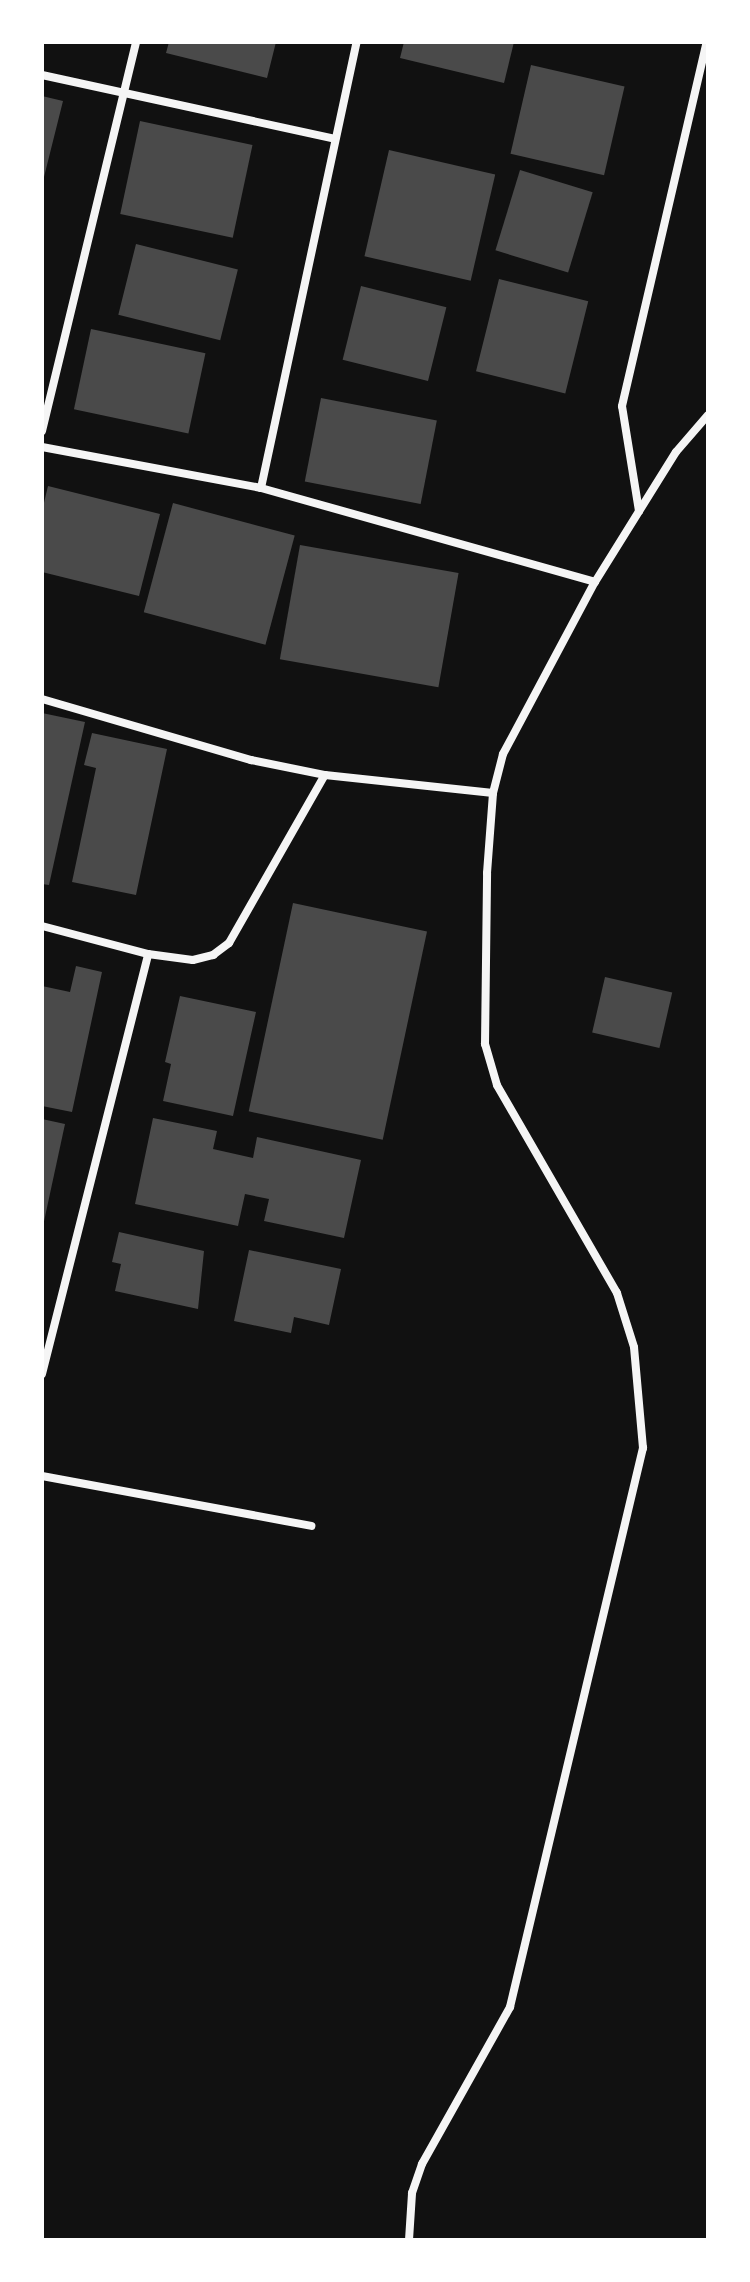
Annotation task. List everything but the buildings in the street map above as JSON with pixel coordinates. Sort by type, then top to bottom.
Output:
[{"type":"street","points":[[42,431],[136,42]]},
{"type":"street","points":[[261,488],[357,42]]},
{"type":"street","points":[[640,512],[622,406],[707,42]]},
{"type":"street","points":[[42,75],[335,139]]},
{"type":"street","points":[[409,2240],[412,2193],[422,2164],[510,2007],[643,1448],[634,1347],[617,1293],[497,1085],[485,1044],[487,873],[493,793],[503,754],[595,582],[676,452],[708,415]]},
{"type":"street","points":[[42,447],[261,488],[595,582]]},
{"type":"street","points":[[42,699],[251,760],[325,775],[493,793]]},
{"type":"street","points":[[42,926],[148,954],[193,960],[229,943],[325,775]]},
{"type":"street","points":[[42,1374],[148,954]]},
{"type":"street","points":[[42,1476],[311,1526]]}]
